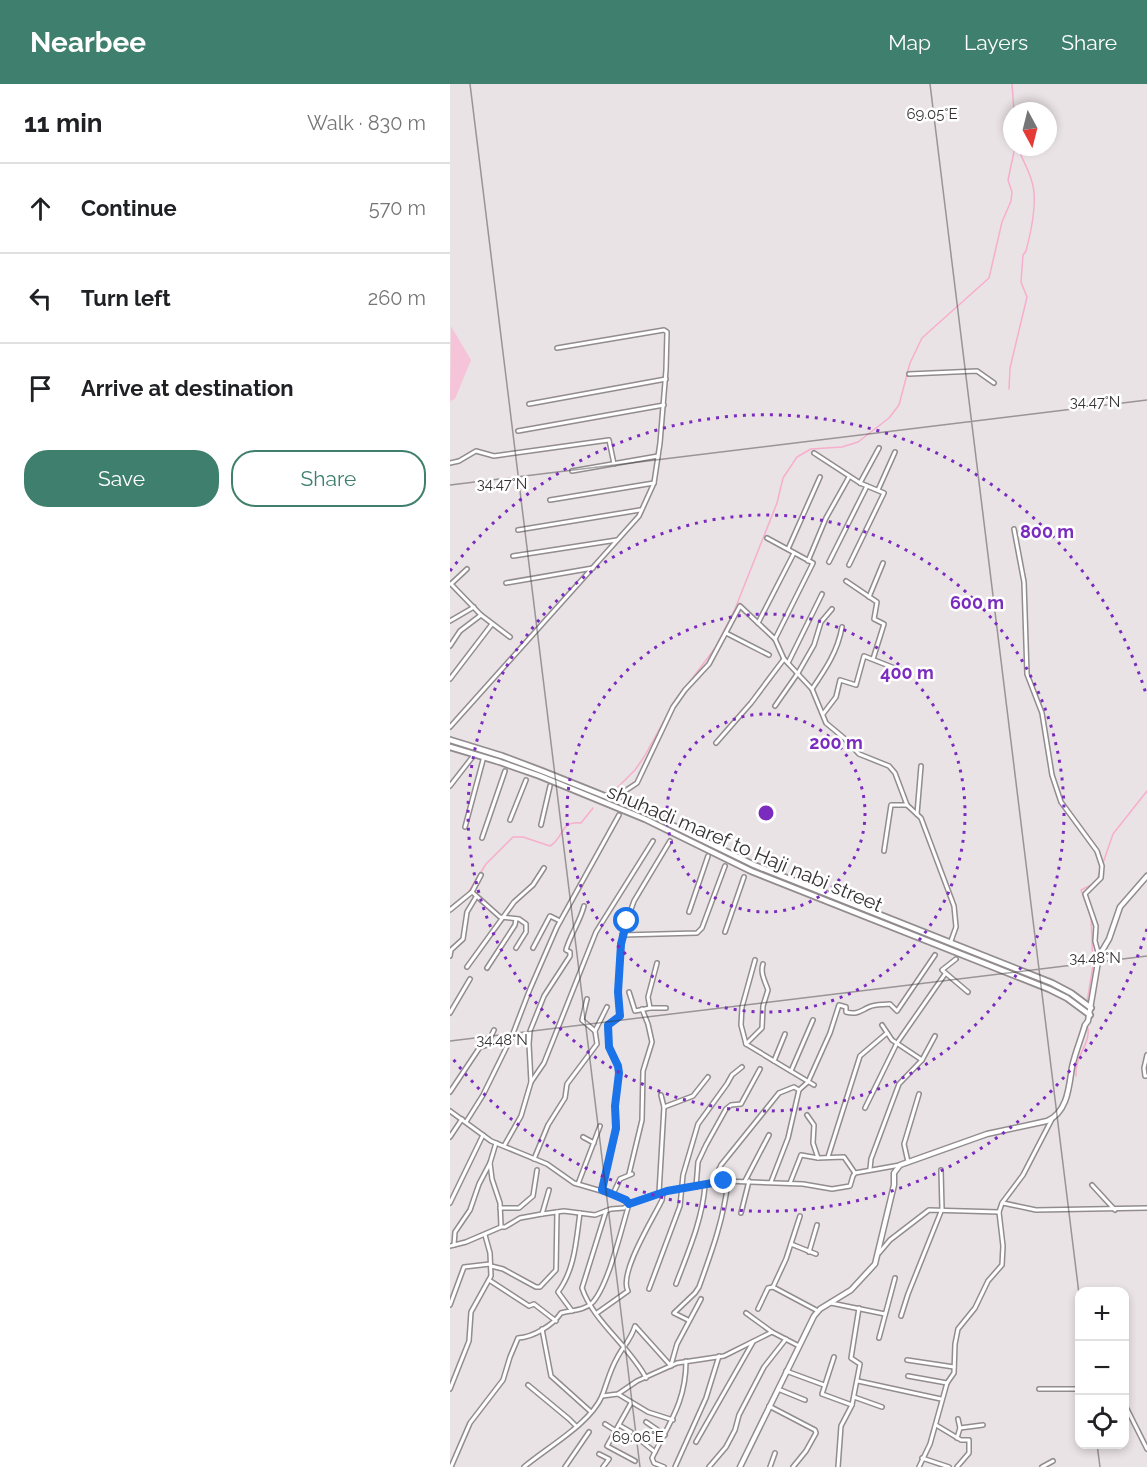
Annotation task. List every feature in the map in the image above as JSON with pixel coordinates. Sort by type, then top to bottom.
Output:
[{"type":"main road","points":[[450,740],[502,756],[647,813],[753,865],[1052,983],[1071,993],[1091,1008]]},
{"type":"main road","name":"shuhadi maref to Haji nabi street","points":[[450,747],[540,776],[645,819],[751,871],[1049,989],[1067,998],[1090,1015]]},
{"type":"street","points":[[450,727],[618,540],[642,510],[654,483],[664,405],[667,332],[664,330],[557,348]]},
{"type":"street","points":[[909,374],[977,371],[994,382]]},
{"type":"street","points":[[529,404],[666,379]]},
{"type":"street","points":[[518,430],[664,405]]},
{"type":"street","points":[[450,463],[459,461],[476,451],[494,456],[609,440],[614,464]]},
{"type":"street","points":[[860,483],[879,448]]},
{"type":"street","points":[[878,490],[895,452]]},
{"type":"street","points":[[814,453],[849,477],[884,493],[849,565]]},
{"type":"street","points":[[572,471],[658,456]]},
{"type":"street","points":[[788,549],[820,477]]},
{"type":"street","points":[[808,561],[826,518],[849,477]]},
{"type":"street","points":[[550,500],[654,483]]},
{"type":"street","points":[[829,562],[867,486]]},
{"type":"street","points":[[518,530],[642,510]]},
{"type":"street","points":[[1014,529],[1024,582],[1027,674],[1041,713],[1052,775],[1061,802],[1097,851],[1102,866],[1101,878],[1085,894],[1096,926],[1095,941],[1099,956]]},
{"type":"street","points":[[767,538],[813,563],[775,639]]},
{"type":"street","points":[[513,556],[618,540]]},
{"type":"street","points":[[758,623],[794,553]]},
{"type":"street","points":[[869,597],[883,563]]},
{"type":"street","points":[[506,583],[593,568]]},
{"type":"street","points":[[467,569],[451,584],[481,615],[510,637]]},
{"type":"street","points":[[846,581],[877,602],[874,619],[884,624],[873,659]]},
{"type":"street","points":[[788,663],[822,594]]},
{"type":"street","points":[[612,800],[637,783],[654,752],[673,707],[684,690],[709,664],[740,606],[775,639],[784,659],[812,689],[826,723],[844,738],[853,750],[889,766],[895,773],[907,805],[921,818],[954,906],[956,927],[951,941]]},
{"type":"street","points":[[450,621],[474,607]]},
{"type":"street","points":[[775,706],[798,673],[814,645],[821,622],[832,609]]},
{"type":"street","points":[[450,646],[460,632],[481,615]]},
{"type":"street","points":[[450,679],[492,624]]},
{"type":"street","points":[[812,689],[827,667],[837,646],[842,627]]},
{"type":"street","points":[[726,633],[769,655]]},
{"type":"street","points":[[823,714],[836,697],[840,680],[856,685],[864,656],[906,673]]},
{"type":"street","points":[[716,743],[751,703],[784,659]]},
{"type":"street","points":[[450,786],[474,755]]},
{"type":"street","points":[[465,827],[483,760]]},
{"type":"street","points":[[917,814],[921,766]]},
{"type":"street","points":[[482,838],[505,771]]},
{"type":"street","points":[[510,820],[526,780]]},
{"type":"street","points":[[541,825],[550,786]]},
{"type":"street","points":[[884,851],[891,805],[907,805]]},
{"type":"street","points":[[466,1122],[483,1095],[512,1036],[530,989],[561,921],[620,815]]},
{"type":"street","points":[[602,1190],[616,1128],[618,1066],[609,1047],[607,1030],[608,1025],[620,1016],[618,992],[622,935],[634,901],[670,841]]},
{"type":"street","points":[[504,1146],[521,1116],[531,1082],[544,1063],[596,932],[653,842]]},
{"type":"street","points":[[689,912],[708,856]]},
{"type":"street","points":[[622,935],[698,933],[702,928],[725,866]]},
{"type":"street","points":[[467,967],[513,902],[533,885],[544,868]]},
{"type":"street","points":[[450,910],[472,892],[481,874]]},
{"type":"street","points":[[919,1467],[930,1444],[947,1383],[954,1373],[958,1329],[975,1308],[988,1281],[1002,1264],[1003,1246],[999,1212],[1002,1203],[1023,1175],[1052,1119],[1068,1096],[1072,1067],[1090,1015],[1099,956],[1109,939],[1120,907],[1147,876]]},
{"type":"street","points":[[724,932],[744,877]]},
{"type":"street","points":[[472,892],[502,918],[516,919],[527,926],[522,941],[516,948]]},
{"type":"street","points":[[450,956],[451,950],[463,939],[467,912],[476,897]]},
{"type":"street","points":[[531,1082],[530,1031],[544,996],[570,956],[570,952],[566,950],[567,944],[580,920],[584,906]]},
{"type":"street","points":[[533,948],[550,916],[561,921]]},
{"type":"street","points":[[487,968],[515,925],[516,919]]},
{"type":"street","points":[[771,1182],[788,1138],[799,1090],[808,1082],[830,1034],[839,1005],[846,1007],[846,1012],[851,1014],[857,1014],[869,1007],[890,1004],[897,1011],[935,955]]},
{"type":"street","points":[[956,959],[942,970],[968,992]]},
{"type":"street","points":[[755,960],[742,1007],[741,1025],[746,1044],[814,1085]]},
{"type":"street","points":[[650,1008],[648,997],[657,963]]},
{"type":"street","points":[[746,1044],[762,1029],[763,1006],[768,990],[764,979],[763,964]]},
{"type":"street","points":[[866,1108],[897,1043],[945,974]]},
{"type":"street","points":[[450,1013],[470,979]]},
{"type":"street","points":[[628,992],[634,1010],[666,1008]]},
{"type":"street","points":[[450,997],[456,1001]]},
{"type":"street","points":[[587,999],[582,1020],[595,1031]]},
{"type":"street","points":[[534,1159],[548,1125],[565,1098],[567,1084],[597,1044],[595,1031],[607,1007]]},
{"type":"street","points":[[613,1194],[620,1179],[631,1174],[642,1120],[643,1071],[652,1041],[642,1009]]},
{"type":"street","points":[[791,1071],[813,1020]]},
{"type":"street","points":[[882,1025],[897,1043],[922,1060]]},
{"type":"street","points":[[450,1092],[480,1047],[487,1045],[494,1030]]},
{"type":"street","points":[[828,1157],[860,1056],[887,1033]]},
{"type":"street","points":[[774,1061],[785,1034]]},
{"type":"street","points":[[870,1169],[871,1159],[898,1084],[922,1060],[935,1036]]},
{"type":"street","points":[[1147,1055],[1144,1068],[1145,1076],[1147,1076]]},
{"type":"street","points":[[649,1289],[680,1206],[681,1188],[698,1124],[732,1075],[742,1067]]},
{"type":"street","points":[[696,1187],[698,1162],[706,1145],[726,1109],[731,1105],[741,1104],[760,1069]]},
{"type":"street","points":[[664,1107],[693,1096],[708,1077]]},
{"type":"street","points":[[720,1182],[721,1165],[782,1090],[794,1088],[799,1090]]},
{"type":"street","points":[[908,1162],[904,1144],[920,1094]]},
{"type":"street","points":[[597,1313],[628,1291],[626,1283],[638,1245],[662,1200],[664,1107],[661,1095]]},
{"type":"street","points":[[450,1111],[496,1143],[548,1164],[578,1184],[613,1194],[629,1204]]},
{"type":"street","points":[[807,1115],[814,1125],[813,1143],[818,1158]]},
{"type":"street","points":[[450,1137],[462,1119]]},
{"type":"street","points":[[496,1143],[470,1210],[455,1232],[452,1245],[485,1235],[520,1218],[557,1212],[595,1215],[624,1208],[629,1204],[661,1193],[720,1182],[790,1183],[832,1190],[845,1188],[850,1186],[855,1173],[900,1165],[987,1134],[1052,1119]]},
{"type":"street","points":[[578,1184],[600,1126]]},
{"type":"street","points":[[450,1203],[483,1135]]},
{"type":"street","points":[[741,1213],[747,1181],[769,1135]]},
{"type":"street","points":[[583,1137],[594,1143]]},
{"type":"street","points":[[790,1183],[801,1155],[818,1158],[844,1157],[855,1173]]},
{"type":"street","points":[[490,1163],[492,1179],[500,1203],[501,1227]]},
{"type":"street","points":[[740,1467],[818,1311],[851,1290],[875,1264],[894,1185],[894,1173],[900,1165]]},
{"type":"street","points":[[500,1208],[519,1208],[533,1196],[537,1170]]},
{"type":"street","points":[[901,1316],[942,1209],[941,1170]]},
{"type":"street","points":[[688,1320],[674,1313],[699,1287],[725,1208],[728,1181]]},
{"type":"street","points":[[1092,1185],[1115,1210]]},
{"type":"street","points":[[676,1284],[698,1227],[704,1206],[705,1186]]},
{"type":"street","points":[[542,1214],[549,1190]]},
{"type":"street","points":[[1002,1203],[1036,1210],[1147,1208]]},
{"type":"street","points":[[451,1467],[470,1423],[503,1380],[518,1338],[529,1336],[556,1321],[561,1313],[591,1304],[603,1283],[629,1204]]},
{"type":"street","points":[[519,1208],[520,1218]]},
{"type":"street","points":[[879,1253],[890,1239],[929,1210],[999,1212]]},
{"type":"street","points":[[606,1211],[582,1288],[597,1313],[640,1365],[646,1378]]},
{"type":"street","points":[[450,1305],[464,1267],[491,1265],[540,1287],[556,1270],[557,1212]]},
{"type":"street","points":[[573,1311],[558,1292],[570,1274],[580,1213]]},
{"type":"street","points":[[758,1309],[768,1288],[773,1287],[786,1259],[800,1216]]},
{"type":"street","points":[[809,1252],[817,1225]]},
{"type":"street","points":[[450,1389],[469,1341],[471,1312],[491,1276],[485,1235]]},
{"type":"street","points":[[791,1244],[816,1254]]},
{"type":"street","points":[[879,1338],[895,1278]]},
{"type":"street","points":[[489,1280],[529,1306],[536,1305],[556,1321]]},
{"type":"street","points":[[773,1287],[818,1311]]},
{"type":"street","points":[[671,1366],[677,1344],[701,1299]]},
{"type":"street","points":[[829,1302],[885,1314]]},
{"type":"street","points":[[838,1467],[841,1426],[852,1405],[858,1381],[860,1364],[851,1358],[859,1308]]},
{"type":"street","points":[[746,1313],[772,1332],[799,1346]]},
{"type":"street","points":[[524,1467],[561,1440],[602,1396],[604,1385],[618,1355],[629,1342],[635,1326],[671,1366]]},
{"type":"street","points":[[542,1329],[551,1376],[590,1411]]},
{"type":"street","points":[[602,1396],[618,1394],[638,1381],[686,1361],[724,1356],[772,1332]]},
{"type":"street","points":[[709,1467],[726,1447],[735,1430],[739,1415],[764,1367],[786,1339]]},
{"type":"street","points":[[696,1442],[753,1341]]},
{"type":"street","points":[[675,1467],[706,1398],[719,1356]]},
{"type":"street","points":[[834,1358],[822,1392],[825,1396],[852,1405]]},
{"type":"street","points":[[907,1360],[954,1367]]},
{"type":"street","points":[[664,1467],[652,1460],[674,1420],[686,1377],[686,1361]]},
{"type":"street","points":[[786,1371],[825,1385]]},
{"type":"street","points":[[908,1376],[947,1383]]},
{"type":"street","points":[[858,1381],[942,1399]]},
{"type":"street","points":[[528,1385],[576,1426]]},
{"type":"street","points":[[778,1389],[805,1400]]},
{"type":"street","points":[[1039,1389],[1075,1389]]},
{"type":"street","points":[[618,1394],[648,1412],[674,1420]]},
{"type":"street","points":[[854,1397],[882,1407]]},
{"type":"street","points":[[631,1403],[607,1446],[635,1461]]},
{"type":"street","points":[[769,1406],[815,1430],[816,1433],[806,1451],[793,1467]]},
{"type":"street","points":[[1129,1411],[1147,1449]]},
{"type":"street","points":[[957,1438],[960,1428],[958,1419]]},
{"type":"street","points":[[646,1422],[665,1435]]},
{"type":"street","points":[[605,1424],[616,1431]]},
{"type":"street","points":[[619,1425],[631,1432]]},
{"type":"street","points":[[936,1425],[961,1440],[968,1439],[969,1453],[957,1467]]},
{"type":"street","points":[[960,1428],[982,1425]]},
{"type":"street","points":[[565,1467],[589,1432]]},
{"type":"street","points":[[640,1440],[655,1452]]},
{"type":"street","points":[[604,1467],[612,1450]]},
{"type":"street","points":[[770,1467],[775,1453]]},
{"type":"street","points":[[599,1454],[608,1458]]},
{"type":"street","points":[[922,1458],[949,1467]]},
{"type":"street","points":[[1042,1467],[1053,1461]]},
{"type":"shaded area","points":[[451,326],[471,360],[455,399],[450,401]]},
{"type":"waterway","points":[[1012,84],[1013,102]]},
{"type":"waterway","points":[[674,703],[715,648],[735,609],[777,503],[783,478],[797,457],[811,449],[842,447],[858,442],[889,418],[899,405],[910,363],[922,338],[989,278],[1002,222],[1011,201],[1012,192],[1008,180],[1013,156]]},
{"type":"waterway","points":[[1009,389],[1010,368],[1027,297],[1021,282],[1023,255],[1032,226],[1034,207],[1034,190],[1022,156]]},
{"type":"waterway","points":[[612,793],[635,770],[670,710]]},
{"type":"waterway","points":[[1103,863],[1113,834],[1147,791]]},
{"type":"waterway","points":[[466,896],[486,864],[513,837],[523,837],[550,846],[565,827],[569,824],[581,823],[593,808]]},
{"type":"waterway","points":[[1097,880],[1100,871]]},
{"type":"waterway","points":[[1087,1002],[1093,965],[1091,917],[1081,890],[1091,885]]},
{"type":"waterway","points":[[1076,1076],[1078,1062],[1088,1037],[1087,1025]]},
{"type":"route","points":[[627,921],[622,935],[619,968],[620,1016],[608,1025],[607,1030],[609,1047],[619,1073],[615,1106],[616,1128],[602,1190],[626,1200],[629,1204],[667,1191],[724,1181]]}]
